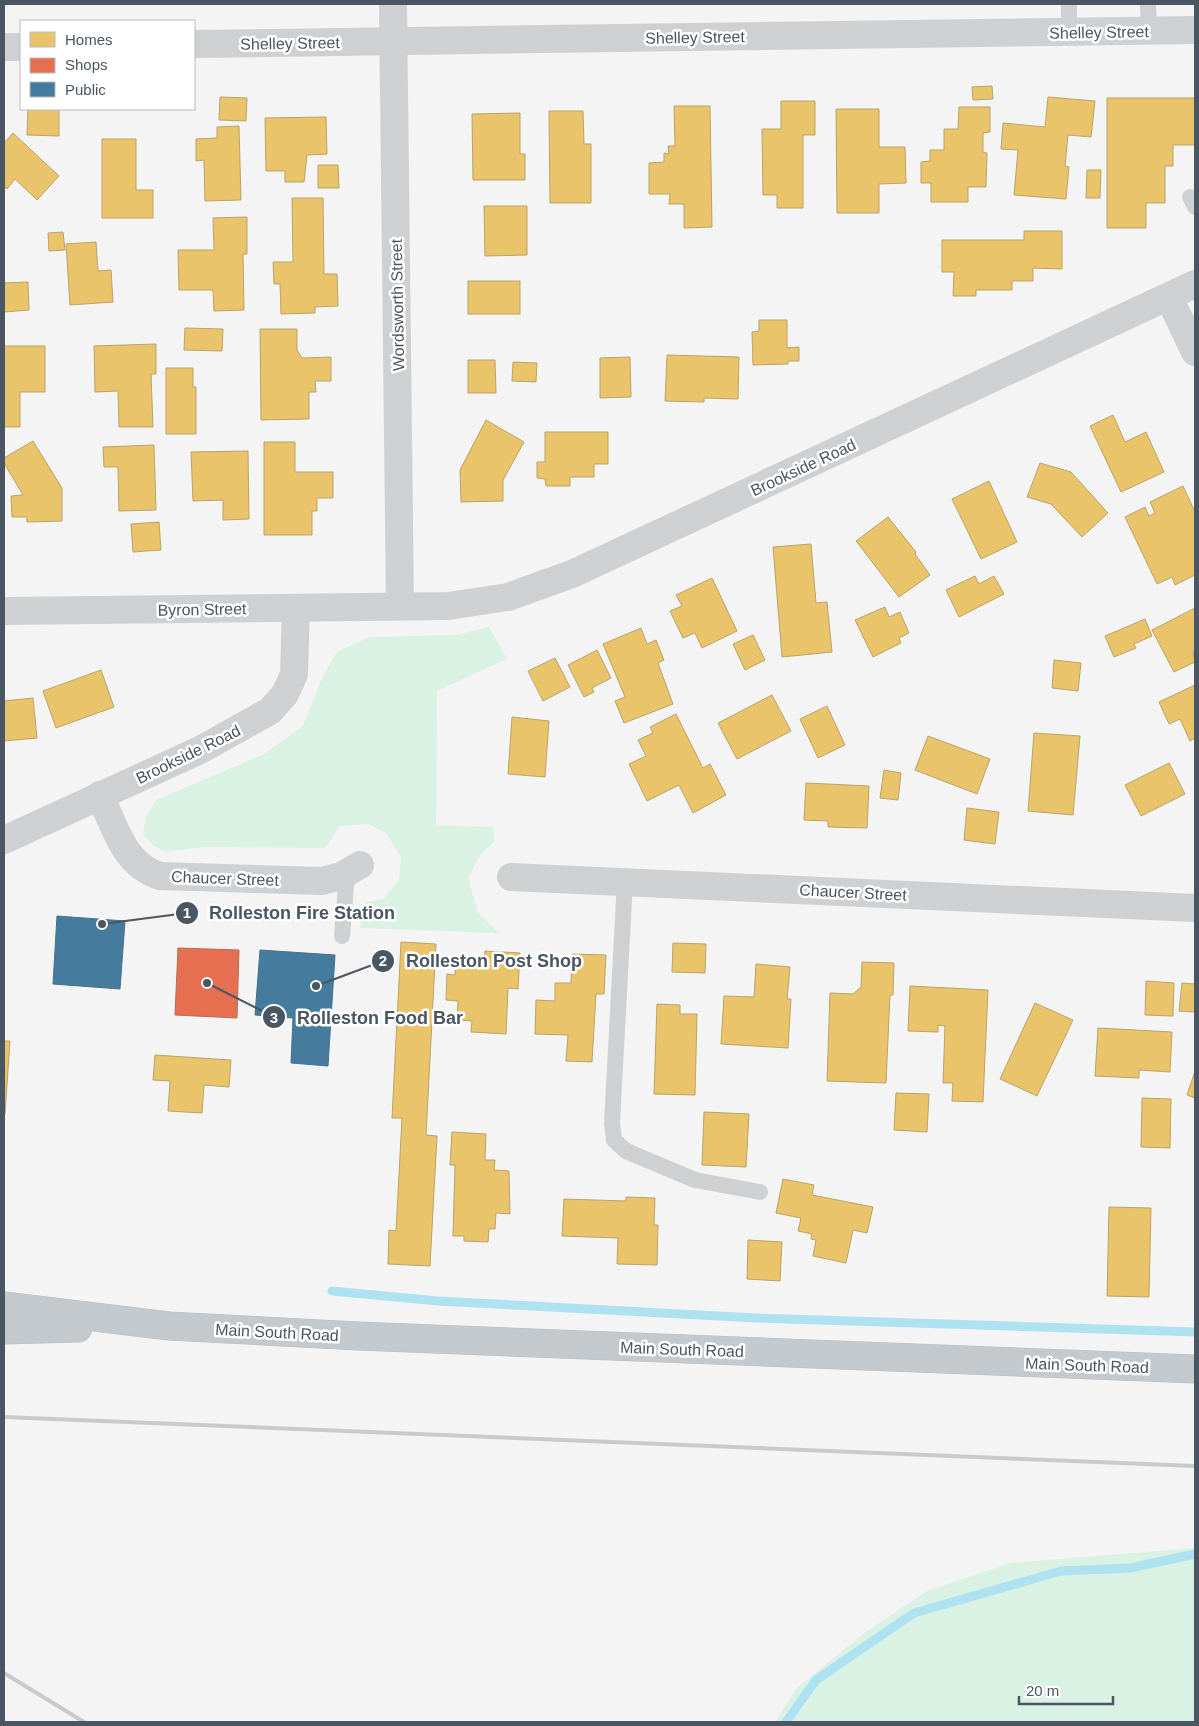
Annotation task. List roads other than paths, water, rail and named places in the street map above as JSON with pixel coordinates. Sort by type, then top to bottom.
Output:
[{"type":"highway","name":"Main South Road","points":[[4,1306],[169,1326],[358,1336],[1195,1369]]},
{"type":"highway","name":"Main South Road","points":[[4,1330],[169,1326]]},
{"type":"street","name":"Wordsworth Street","points":[[393,4],[400,606]]},
{"type":"street","name":"Shelley Street","points":[[195,44],[1195,30]]},
{"type":"street","points":[[4,47],[20,47]]},
{"type":"street","name":"Brookside Road","points":[[400,606],[475,604],[508,597],[552,583],[1195,284]]},
{"type":"street","points":[[1169,297],[1195,352]]},
{"type":"street","name":"Byron Street","points":[[4,612],[400,606]]},
{"type":"street","name":"Brookside Road","points":[[4,840],[200,750],[270,711],[286,694],[294,674],[296,608]]},
{"type":"street","name":"Chaucer Street","points":[[100,796],[131,858],[141,868],[154,874],[168,877],[313,881],[332,879],[354,869]]},
{"type":"street","name":"Chaucer Street","points":[[510,877],[1195,908]]},
{"type":"lane","points":[[1069,4],[1069,32]]},
{"type":"lane","points":[[1148,4],[1149,31]]},
{"type":"lane","points":[[342,936],[354,869]]},
{"type":"lane","points":[[625,881],[612,1122],[614,1140],[626,1152],[695,1180],[760,1192]]},
{"type":"waterway","points":[[332,1291],[438,1301],[756,1318],[1195,1332]]},
{"type":"waterway","points":[[786,1722],[816,1680],[914,1613],[1061,1571],[1130,1568],[1195,1554]]},
{"type":"railway","points":[[4,1417],[1195,1466]]},
{"type":"railway","points":[[4,1673],[84,1722]]},
{"type":"place","name":"Rolleston Fire Station","points":[[102,924]]},
{"type":"place","name":"Rolleston Food Bar","points":[[207,983]]},
{"type":"place","name":"Rolleston Post Shop","points":[[316,986]]}]
